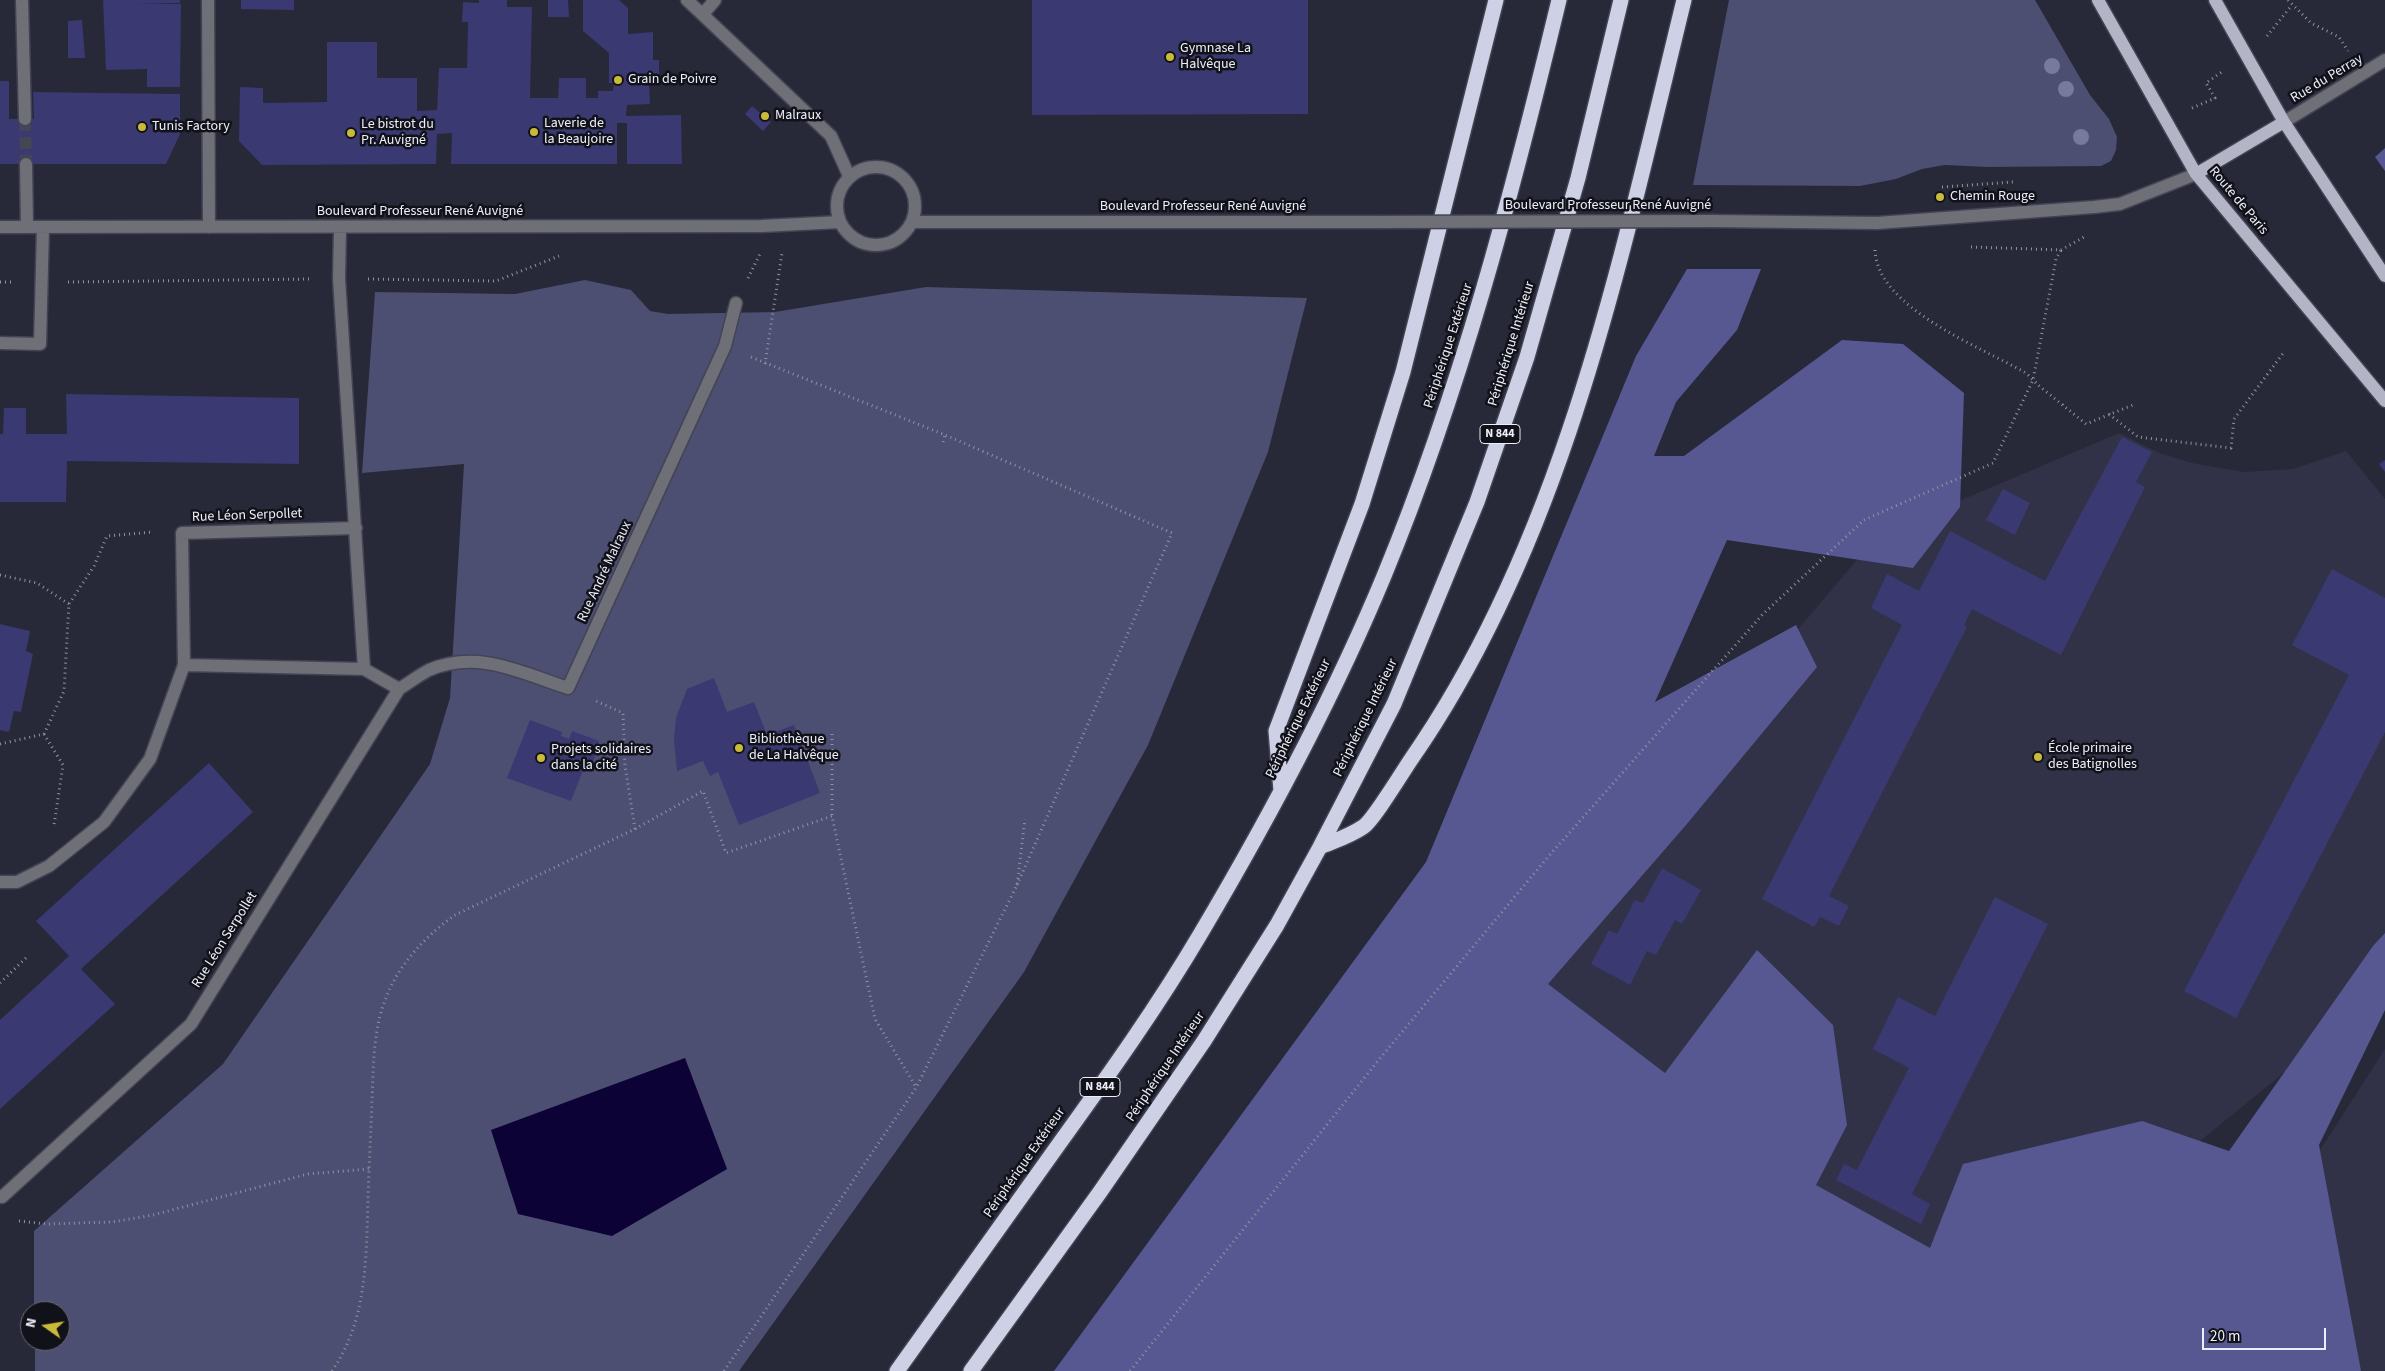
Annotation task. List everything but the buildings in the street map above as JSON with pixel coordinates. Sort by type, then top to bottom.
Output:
[{"type":"highway","points":[[1281,791],[1276,731],[1362,504],[1403,372],[1496,0]]},
{"type":"highway","name":"Périphérique Extérieur","points":[[897,1371],[1111,1071],[1200,935],[1281,791],[1346,660],[1384,576],[1441,425],[1489,276],[1560,0]]},
{"type":"highway","name":"Périphérique Intérieur","points":[[971,1371],[1100,1192],[1204,1041],[1277,925],[1320,847],[1394,704],[1477,502],[1533,338],[1578,178],[1621,0]]},
{"type":"highway","points":[[1320,847],[1365,826],[1440,718],[1486,629],[1538,521],[1562,453],[1617,272],[1684,0]]},
{"type":"main road","name":"Route de Paris","points":[[2098,0],[2196,174],[2385,401]]},
{"type":"main road","points":[[2214,0],[2284,122],[2385,276]]},
{"type":"main road","name":"Boulevard Professeur René Auvigné","points":[[2196,174],[2284,122]]},
{"type":"street","points":[[22,0],[25,119]]},
{"type":"street","points":[[208,0],[209,227]]},
{"type":"street","points":[[687,0],[831,136],[849,176]]},
{"type":"street","points":[[703,14],[715,0]]},
{"type":"street","name":"Rue du Perray","points":[[2284,122],[2385,60]]},
{"type":"street","points":[[26,164],[27,227]]},
{"type":"street","points":[[871,166],[896,171],[908,182],[915,197],[916,206],[912,222],[908,229],[896,240],[880,245],[864,244],[856,240],[840,222],[836,206],[837,198],[849,176],[871,166]]},
{"type":"street","name":"Boulevard Professeur René Auvigné","points":[[912,222],[1712,221],[1877,223],[2120,204],[2196,174]]},
{"type":"street","name":"Boulevard Professeur René Auvigné","points":[[0,227],[762,226],[840,222]]},
{"type":"street","points":[[0,344],[40,344],[44,227]]},
{"type":"street","points":[[340,227],[339,279],[364,669]]},
{"type":"street","name":"Rue André Malraux","points":[[568,688],[725,346],[736,303]]},
{"type":"street","name":"Rue Léon Serpollet","points":[[184,665],[182,533],[356,528]]},
{"type":"street","points":[[0,882],[17,882],[48,866],[104,822],[150,759],[184,665],[364,669],[399,689],[429,670],[458,662],[485,661],[568,688]]},
{"type":"street","name":"Rue Léon Serpollet","points":[[2,1197],[190,1024],[399,689]]},
{"type":"path","points":[[2288,0],[2311,23],[2339,37],[2363,75]]},
{"type":"path","points":[[2246,56],[2269,34],[2292,5]]},
{"type":"path","points":[[2204,103],[2215,98],[2206,83],[2213,78]]},
{"type":"path","points":[[1877,223],[1876,260],[1883,279],[1911,308],[1969,343],[2026,373],[2086,424],[2133,405]]},
{"type":"path","points":[[765,364],[782,247]]},
{"type":"path","points":[[752,250],[762,250]]},
{"type":"path","points":[[1130,1371],[1377,1062],[1541,865],[1762,615],[1864,520],[1993,463],[2033,380],[2056,259],[2061,250]]},
{"type":"path","points":[[0,282],[339,279],[496,281],[566,254]]},
{"type":"path","points":[[724,1371],[916,1088],[1017,885],[1172,534],[945,435],[765,364],[725,346]]},
{"type":"path","points":[[2109,414],[2138,437],[2231,448],[2234,419],[2284,352]]},
{"type":"path","points":[[943,442],[945,435]]},
{"type":"path","points":[[44,734],[64,691],[69,604],[94,566],[107,536],[156,532],[182,533]]},
{"type":"path","points":[[0,574],[37,583],[69,604]]},
{"type":"path","points":[[568,688],[624,713],[624,766],[635,829]]},
{"type":"path","points":[[0,744],[44,734]]},
{"type":"path","points":[[44,734],[62,766],[48,866]]},
{"type":"path","points":[[832,734],[832,816],[875,1018],[916,1088]]},
{"type":"path","points":[[332,1371],[350,1336],[362,1298],[377,1036],[382,1013],[397,976],[414,952],[433,931],[455,916],[635,829],[703,791],[726,853],[832,816]]},
{"type":"path","points":[[1017,885],[1025,819]]},
{"type":"path","points":[[0,983],[28,956]]},
{"type":"path","points":[[9,1220],[47,1224],[112,1222],[154,1215],[308,1174],[369,1169]]},
{"type":"shaded area","points":[[1729,0],[2035,0],[2090,95],[2109,119],[2117,137],[2116,150],[2111,161],[2101,166],[1988,167],[1945,165],[1922,169],[1896,179],[1860,186],[1693,185]]},
{"type":"shaded area","points":[[2385,148],[2385,171],[2375,157]]},
{"type":"shaded area","points":[[1687,269],[1761,269],[1737,330],[1676,402],[1654,456],[1684,456],[1842,340],[1903,344],[1964,393],[1960,507],[1913,568],[1727,540],[1655,702],[1796,625],[1817,667],[1686,825],[1548,984],[1665,1073],[1757,950],[1833,1025],[1847,1125],[1816,1185],[1930,1248],[1963,1164],[2142,1121],[2229,1151],[2373,946],[2385,933],[2385,1010],[2319,1145],[2361,1371],[1054,1371],[1426,862],[1636,356]]},
{"type":"shaded area","points":[[585,280],[631,290],[650,311],[668,314],[775,312],[926,287],[1307,298],[1268,452],[1148,745],[1024,972],[739,1371],[35,1371],[35,1351],[70,1351],[70,1301],[34,1301],[34,1231],[223,1064],[430,764],[450,698],[464,464],[362,473],[375,292],[515,294]]},
{"type":"shaded area","name":"École primaire des Batignolles","points":[[2119,433],[2159,453],[2192,463],[2244,472],[2293,469],[2346,451],[2385,499],[2385,990],[1948,1347],[1170,1371],[1877,536]]},
{"type":"shaded area","points":[[2385,1049],[2385,1371],[2178,1371]]},
{"type":"shaded area","points":[[685,1058],[727,1169],[612,1236],[518,1214],[491,1130]]},
{"type":"tunnel","points":[[25,119],[26,164]]},
{"type":"place","name":"Gymnase La Halvêque","points":[[1170,57]]},
{"type":"place","name":"Grain de Poivre","points":[[618,80]]},
{"type":"place","name":"Malraux","points":[[765,116]]},
{"type":"place","name":"Tunis Factory","points":[[142,127]]},
{"type":"place","name":"Laverie de la Beaujoire","points":[[534,132]]},
{"type":"place","name":"Le bistrot du Pr. Auvigné","points":[[351,133]]},
{"type":"place","name":"Chemin Rouge","points":[[1940,197]]},
{"type":"place","name":"Bibliothèque de La Halvêque","points":[[739,748]]},
{"type":"place","name":"École primaire des Batignolles","points":[[2038,757]]},
{"type":"place","name":"Projets solidaires dans la cité","points":[[541,758]]}]
